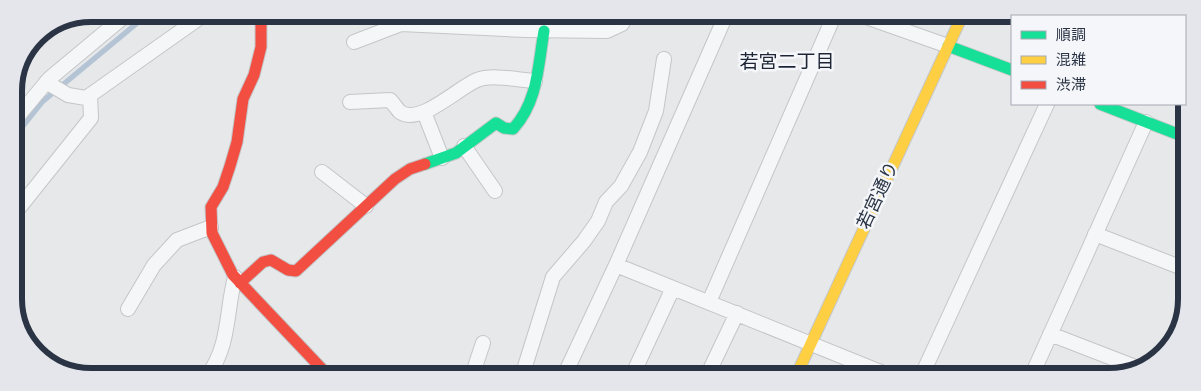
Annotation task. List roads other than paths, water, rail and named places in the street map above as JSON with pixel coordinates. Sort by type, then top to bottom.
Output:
[{"type":"street","points":[[23,110],[46,82],[116,23]]},
{"type":"street","points":[[46,82],[68,95],[86,98],[192,23]]},
{"type":"street","points":[[261,23],[261,47],[254,75],[243,99],[237,142],[223,187],[211,207],[212,233],[238,280],[321,368]]},
{"type":"street","points":[[354,42],[401,24],[607,31],[622,23]]},
{"type":"street","points":[[568,368],[616,265],[722,23]]},
{"type":"street","points":[[709,302],[831,23]]},
{"type":"street","points":[[888,23],[1011,70]]},
{"type":"street","name":"若宮通り","points":[[800,368],[959,23]]},
{"type":"street","points":[[214,368],[225,341],[238,280],[263,262],[271,260],[288,270],[296,271],[395,179],[410,169],[456,152],[496,123],[504,128],[513,129],[522,121],[531,103],[544,30]]},
{"type":"street","points":[[525,368],[553,277],[584,241],[606,202],[621,186],[640,152],[656,111],[664,59]]},
{"type":"street","points":[[350,102],[390,100],[401,113],[411,115],[424,112],[477,80],[489,78],[535,81]]},
{"type":"street","points":[[23,203],[91,118],[90,95]]},
{"type":"street","points":[[925,368],[1047,105]]},
{"type":"street","points":[[1103,105],[1178,134]]},
{"type":"street","points":[[424,112],[442,158]]},
{"type":"street","points":[[1035,368],[1146,122]]},
{"type":"street","points":[[464,146],[495,191]]},
{"type":"street","points":[[322,172],[366,206]]},
{"type":"street","points":[[128,309],[154,265],[177,240],[211,227]]},
{"type":"street","points":[[1095,234],[1178,267]]},
{"type":"street","points":[[616,265],[873,368]]},
{"type":"street","points":[[636,368],[673,288]]},
{"type":"street","points":[[711,368],[737,314]]},
{"type":"street","points":[[1050,334],[1131,365]]},
{"type":"street","points":[[475,368],[483,342]]},
{"type":"waterway","points":[[23,126],[42,102],[137,23]]},
{"type":"district","name":"若宮二丁目","points":[[787,63]]}]
